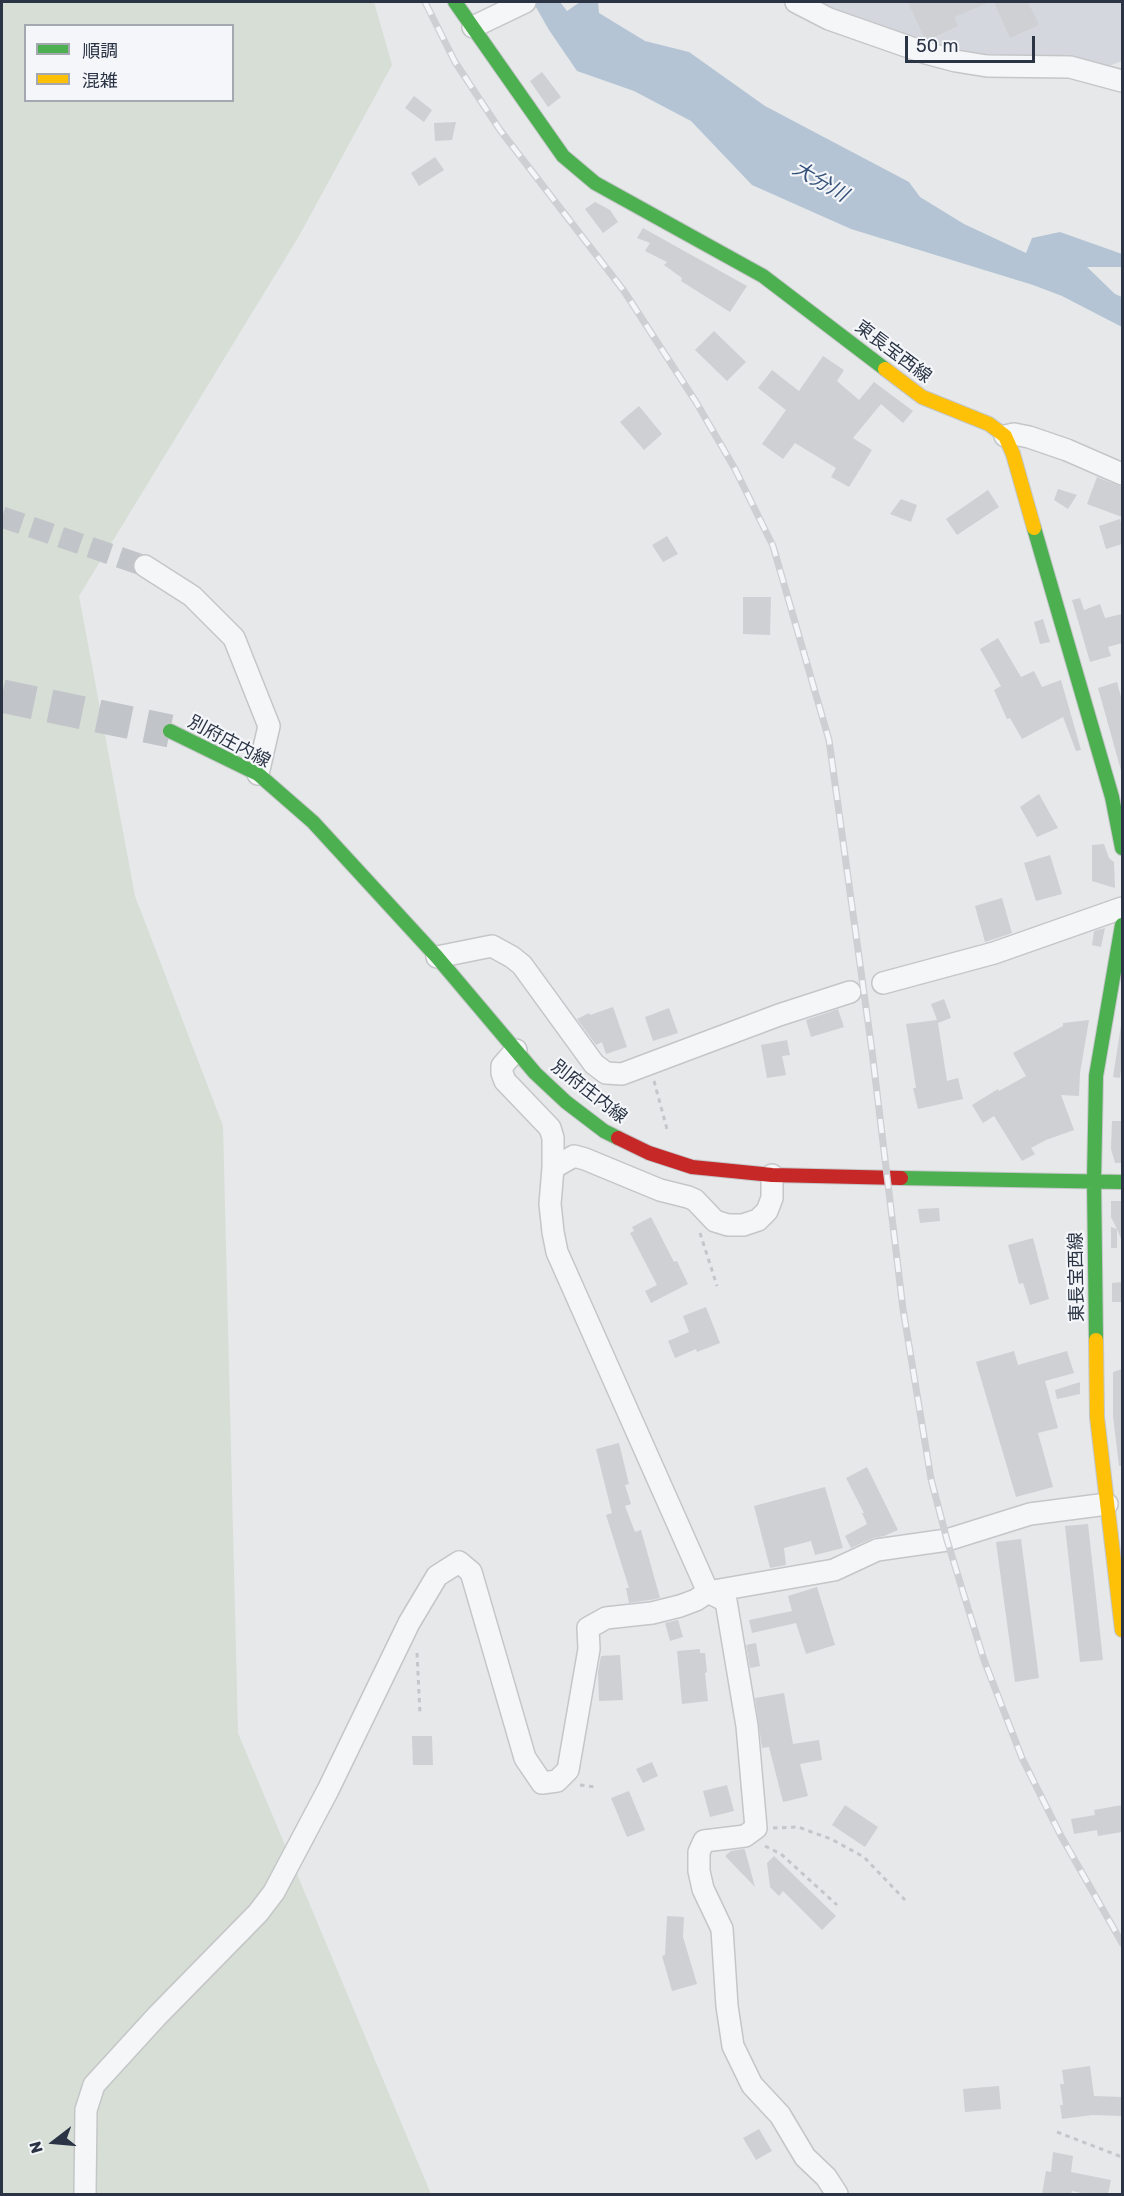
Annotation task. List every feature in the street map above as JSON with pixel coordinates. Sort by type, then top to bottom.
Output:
[{"type":"main road","name":"東長宝西線","points":[[455,2],[563,156],[595,183],[763,276],[922,397],[989,424],[1005,436]]},
{"type":"main road","points":[[1005,436],[1013,454],[1112,797],[1122,848]]},
{"type":"main road","name":"別府庄内線","points":[[170,731],[258,774],[313,822],[437,957],[535,1073],[566,1102],[604,1131],[649,1153],[692,1167],[772,1175],[1122,1182]]},
{"type":"main road","name":"東長宝西線","points":[[1122,926],[1097,1064],[1094,1181],[1097,1417],[1122,1630]]},
{"type":"street","points":[[796,2],[829,19],[926,53],[956,61],[987,66],[1070,68],[1122,81]]},
{"type":"street","points":[[472,27],[517,6]]},
{"type":"street","points":[[1005,436],[1014,434],[1029,437],[1067,450],[1122,474]]},
{"type":"street","points":[[145,566],[192,596],[234,638],[269,726],[258,774]]},
{"type":"street","points":[[883,983],[1012,947],[1122,908]]},
{"type":"street","points":[[437,957],[492,946],[522,965],[594,1064],[606,1073],[622,1074],[779,1015],[850,992]]},
{"type":"street","points":[[516,1050],[502,1066],[505,1081],[550,1128],[553,1138],[550,1204],[557,1252],[708,1592],[726,1601],[747,1726],[758,1836],[704,1841],[699,1852],[699,1870],[704,1889],[722,1929],[727,2006],[734,2046],[752,2085],[780,2115],[805,2157],[825,2177],[837,2194]]},
{"type":"street","points":[[553,1168],[574,1156],[585,1158],[660,1190],[695,1200],[715,1221],[728,1226],[743,1226],[758,1220],[767,1211],[772,1198],[772,1175]]},
{"type":"street","points":[[85,2194],[86,2110],[94,2085],[157,2016],[258,1913],[274,1892],[328,1790],[409,1623],[437,1576],[459,1562],[471,1572],[525,1758],[542,1783],[557,1781],[568,1770],[589,1649],[588,1628],[606,1618],[652,1613],[696,1600],[708,1592],[834,1570],[877,1550],[947,1540],[1030,1514],[1107,1504]]},
{"type":"path","points":[[649,1064],[669,1140],[666,1158]]},
{"type":"path","points":[[699,1230],[717,1286]]},
{"type":"path","points":[[416,1647],[420,1714]]},
{"type":"path","points":[[758,1836],[798,1827],[831,1839],[864,1857],[905,1900]]},
{"type":"path","points":[[758,1836],[837,1905]]},
{"type":"path","points":[[1056,2132],[1122,2157]]},
{"type":"shaded area","points":[[2,2],[374,2],[392,65],[299,236],[79,596],[135,896],[223,1126],[238,1733],[431,2194],[2,2194]]},
{"type":"shaded area","points":[[814,2],[1122,2],[1122,61],[1106,67],[1048,55],[969,55],[897,33]]},
{"type":"water","name":"大分川","points":[[533,2],[560,2],[567,11],[580,2],[598,2],[599,13],[645,41],[689,52],[765,106],[909,182],[920,197],[964,224],[1026,253],[1032,238],[1060,232],[1122,254],[1122,267],[1087,267],[1115,294],[1122,297],[1122,327],[1062,296],[851,229],[752,185],[691,121],[634,91],[577,71]]},
{"type":"building","points":[[908,2],[990,2],[954,17],[958,26],[928,40],[925,39]]},
{"type":"building","points":[[994,2],[1028,2],[1039,25],[1010,38]]},
{"type":"building","points":[[542,72],[561,97],[548,107],[530,81]]},
{"type":"building","points":[[414,96],[432,110],[424,122],[405,108]]},
{"type":"building","points":[[456,122],[452,140],[435,141],[434,123]]},
{"type":"building","points":[[435,157],[444,170],[419,186],[411,173]]},
{"type":"building","points":[[595,202],[610,210],[618,222],[603,233],[585,209]]},
{"type":"building","points":[[643,228],[747,286],[730,312],[681,281],[682,278],[664,265],[667,262],[645,251],[650,243],[637,238]]},
{"type":"building","points":[[714,331],[746,362],[727,381],[695,350]]},
{"type":"building","points":[[823,356],[844,370],[837,381],[859,400],[874,382],[913,411],[903,423],[881,404],[853,438],[872,450],[849,487],[831,477],[836,468],[795,443],[783,459],[762,444],[786,410],[758,388],[772,370],[799,391]]},
{"type":"building","points":[[639,406],[662,434],[644,450],[620,422]]},
{"type":"building","points":[[1097,477],[1122,487],[1122,517],[1087,504]]},
{"type":"building","points":[[1058,489],[1077,495],[1068,509],[1054,500]]},
{"type":"building","points":[[988,490],[999,507],[957,535],[946,519]]},
{"type":"building","points":[[901,499],[917,505],[911,522],[890,514]]},
{"type":"building","points":[[1120,519],[1122,544],[1106,549],[1099,526]]},
{"type":"building","points":[[667,536],[678,554],[663,562],[652,545]]},
{"type":"building","points":[[743,597],[771,597],[770,635],[743,634]]},
{"type":"building","points":[[1080,598],[1084,610],[1100,604],[1105,618],[1122,614],[1122,643],[1108,647],[1111,656],[1090,662],[1072,600]]},
{"type":"building","points":[[1043,619],[1050,642],[1040,644],[1034,622]]},
{"type":"building","points":[[998,638],[1021,677],[1034,671],[1042,687],[1061,680],[1081,750],[1076,751],[1063,717],[1022,739],[1010,718],[1007,719],[994,690],[1001,686],[980,649]]},
{"type":"building","points":[[1117,682],[1122,701],[1122,774],[1098,688]]},
{"type":"building","points":[[1039,794],[1058,828],[1037,837],[1020,807]]},
{"type":"building","points":[[1104,844],[1109,858],[1114,862],[1115,888],[1092,881],[1092,845]]},
{"type":"building","points":[[1050,855],[1062,894],[1036,901],[1024,863]]},
{"type":"building","points":[[1002,898],[1012,933],[985,942],[975,906]]},
{"type":"building","points":[[1105,928],[1101,947],[1092,945],[1094,931]]},
{"type":"building","points":[[944,999],[951,1018],[938,1023],[947,1081],[958,1078],[963,1099],[918,1109],[913,1088],[916,1088],[906,1024],[937,1020],[931,1004]]},
{"type":"building","points":[[613,1007],[627,1047],[606,1054],[602,1042],[596,1045],[577,1019],[589,1013],[590,1015]]},
{"type":"building","points":[[669,1008],[678,1033],[653,1041],[645,1017]]},
{"type":"building","points":[[838,1009],[844,1027],[811,1037],[806,1020]]},
{"type":"building","points":[[1122,1019],[1122,1061],[1120,1078],[1113,1077]]},
{"type":"building","points":[[1089,1020],[1080,1073],[1079,1096],[1061,1095],[1074,1130],[1031,1148],[1035,1154],[1022,1161],[994,1116],[983,1123],[972,1105],[1026,1076],[1013,1053],[1063,1026],[1063,1023]]},
{"type":"building","points":[[787,1040],[790,1055],[782,1056],[786,1075],[767,1078],[761,1045]]},
{"type":"building","points":[[1112,1121],[1122,1121],[1122,1163],[1115,1163],[1111,1149]]},
{"type":"building","points":[[1111,1201],[1122,1201],[1122,1241],[1111,1217]]},
{"type":"building","points":[[939,1208],[940,1221],[920,1223],[918,1209]]},
{"type":"building","points":[[651,1217],[688,1284],[651,1303],[645,1291],[657,1285],[630,1233],[634,1231],[632,1227]]},
{"type":"building","points":[[1111,1227],[1117,1229],[1117,1248],[1111,1248]]},
{"type":"building","points":[[1033,1238],[1049,1299],[1030,1305],[1023,1283],[1019,1284],[1008,1245]]},
{"type":"building","points":[[1122,1282],[1122,1302],[1112,1302],[1112,1283]]},
{"type":"building","points":[[706,1307],[720,1343],[697,1352],[696,1349],[675,1358],[668,1341],[689,1332],[683,1316]]},
{"type":"building","points":[[1014,1351],[1018,1365],[1067,1351],[1074,1373],[1045,1381],[1058,1428],[1038,1433],[1053,1487],[1016,1497],[976,1362]]},
{"type":"building","points":[[1122,1369],[1122,1466],[1119,1466],[1113,1416],[1113,1372]]},
{"type":"building","points":[[1080,1382],[1080,1394],[1057,1399],[1055,1390]]},
{"type":"building","points":[[619,1443],[629,1484],[625,1485],[631,1504],[625,1506],[635,1532],[641,1530],[660,1598],[629,1603],[626,1588],[629,1588],[606,1515],[612,1513],[596,1449]]},
{"type":"building","points":[[867,1467],[898,1530],[851,1548],[845,1536],[867,1524],[862,1513],[864,1513],[846,1478]]},
{"type":"building","points":[[825,1487],[843,1548],[815,1555],[811,1541],[784,1548],[786,1565],[770,1568],[754,1506]]},
{"type":"building","points":[[1088,1524],[1103,1660],[1080,1662],[1065,1526]]},
{"type":"building","points":[[1021,1539],[1039,1678],[1015,1682],[996,1542]]},
{"type":"building","points":[[817,1587],[835,1645],[806,1654],[796,1623],[752,1633],[749,1620],[792,1611],[788,1596]]},
{"type":"building","points":[[678,1620],[683,1637],[670,1641],[665,1623]]},
{"type":"building","points":[[756,1643],[760,1666],[750,1668],[746,1645]]},
{"type":"building","points":[[700,1649],[700,1653],[705,1653],[708,1701],[682,1704],[677,1651]]},
{"type":"building","points":[[620,1655],[623,1700],[599,1701],[598,1672],[601,1656]]},
{"type":"building","points":[[784,1693],[793,1744],[819,1740],[822,1760],[800,1764],[808,1796],[783,1802],[769,1747],[762,1748],[755,1698]]},
{"type":"building","points":[[412,1736],[432,1736],[433,1765],[413,1765]]},
{"type":"building","points":[[652,1762],[658,1776],[643,1783],[636,1769]]},
{"type":"building","points":[[727,1785],[734,1811],[710,1817],[703,1791]]},
{"type":"building","points":[[629,1791],[645,1830],[627,1837],[611,1798]]},
{"type":"building","points":[[845,1805],[878,1827],[865,1847],[832,1825]]},
{"type":"building","points":[[1122,1805],[1122,1832],[1098,1836],[1097,1830],[1074,1834],[1071,1819],[1095,1815],[1094,1810]]},
{"type":"building","points":[[744,1849],[755,1887],[725,1856],[731,1851]]},
{"type":"building","points":[[774,1856],[836,1916],[822,1930],[783,1891],[779,1896],[770,1887],[767,1863]]},
{"type":"building","points":[[667,1916],[684,1917],[683,1937],[697,1984],[672,1991],[662,1956],[665,1955]]},
{"type":"building","points":[[1090,2066],[1094,2096],[1122,2097],[1122,2116],[1092,2115],[1062,2119],[1060,2084],[1064,2084],[1062,2070]]},
{"type":"building","points":[[999,2086],[1001,2109],[965,2112],[963,2089]]},
{"type":"building","points":[[759,2129],[772,2151],[756,2160],[743,2138]]},
{"type":"building","points":[[1053,2152],[1073,2156],[1071,2172],[1111,2180],[1108,2194],[1086,2194],[1072,2191],[1071,2194],[1042,2194],[1046,2171],[1051,2172]]},
{"type":"tunnel","points":[[2,517],[145,566]]},
{"type":"tunnel","points":[[2,696],[170,731]]},
{"type":"railway","points":[[425,2],[455,62],[500,130],[624,291],[696,402],[735,469],[773,546],[829,740],[872,1051],[903,1309],[931,1479],[984,1660],[1022,1758],[1061,1836],[1122,1943]]},
{"type":"traffic: fast","points":[[455,2],[563,156],[595,183],[763,276],[885,369]]},
{"type":"traffic: fast","points":[[1034,528],[1112,797],[1122,848]]},
{"type":"traffic: fast","points":[[170,731],[258,774],[313,822],[437,957],[535,1073],[566,1102],[604,1131],[618,1138]]},
{"type":"traffic: fast","points":[[1096,1340],[1094,1181],[1096,1076],[1122,925]]},
{"type":"traffic: fast","points":[[901,1178],[1122,1182]]},
{"type":"traffic: slow","points":[[885,369],[922,397],[989,424],[1005,436],[1013,454],[1034,528]]},
{"type":"traffic: slow","points":[[1096,1340],[1097,1417],[1122,1630]]},
{"type":"traffic: jam","points":[[618,1138],[649,1153],[692,1167],[772,1175],[901,1178]]}]
